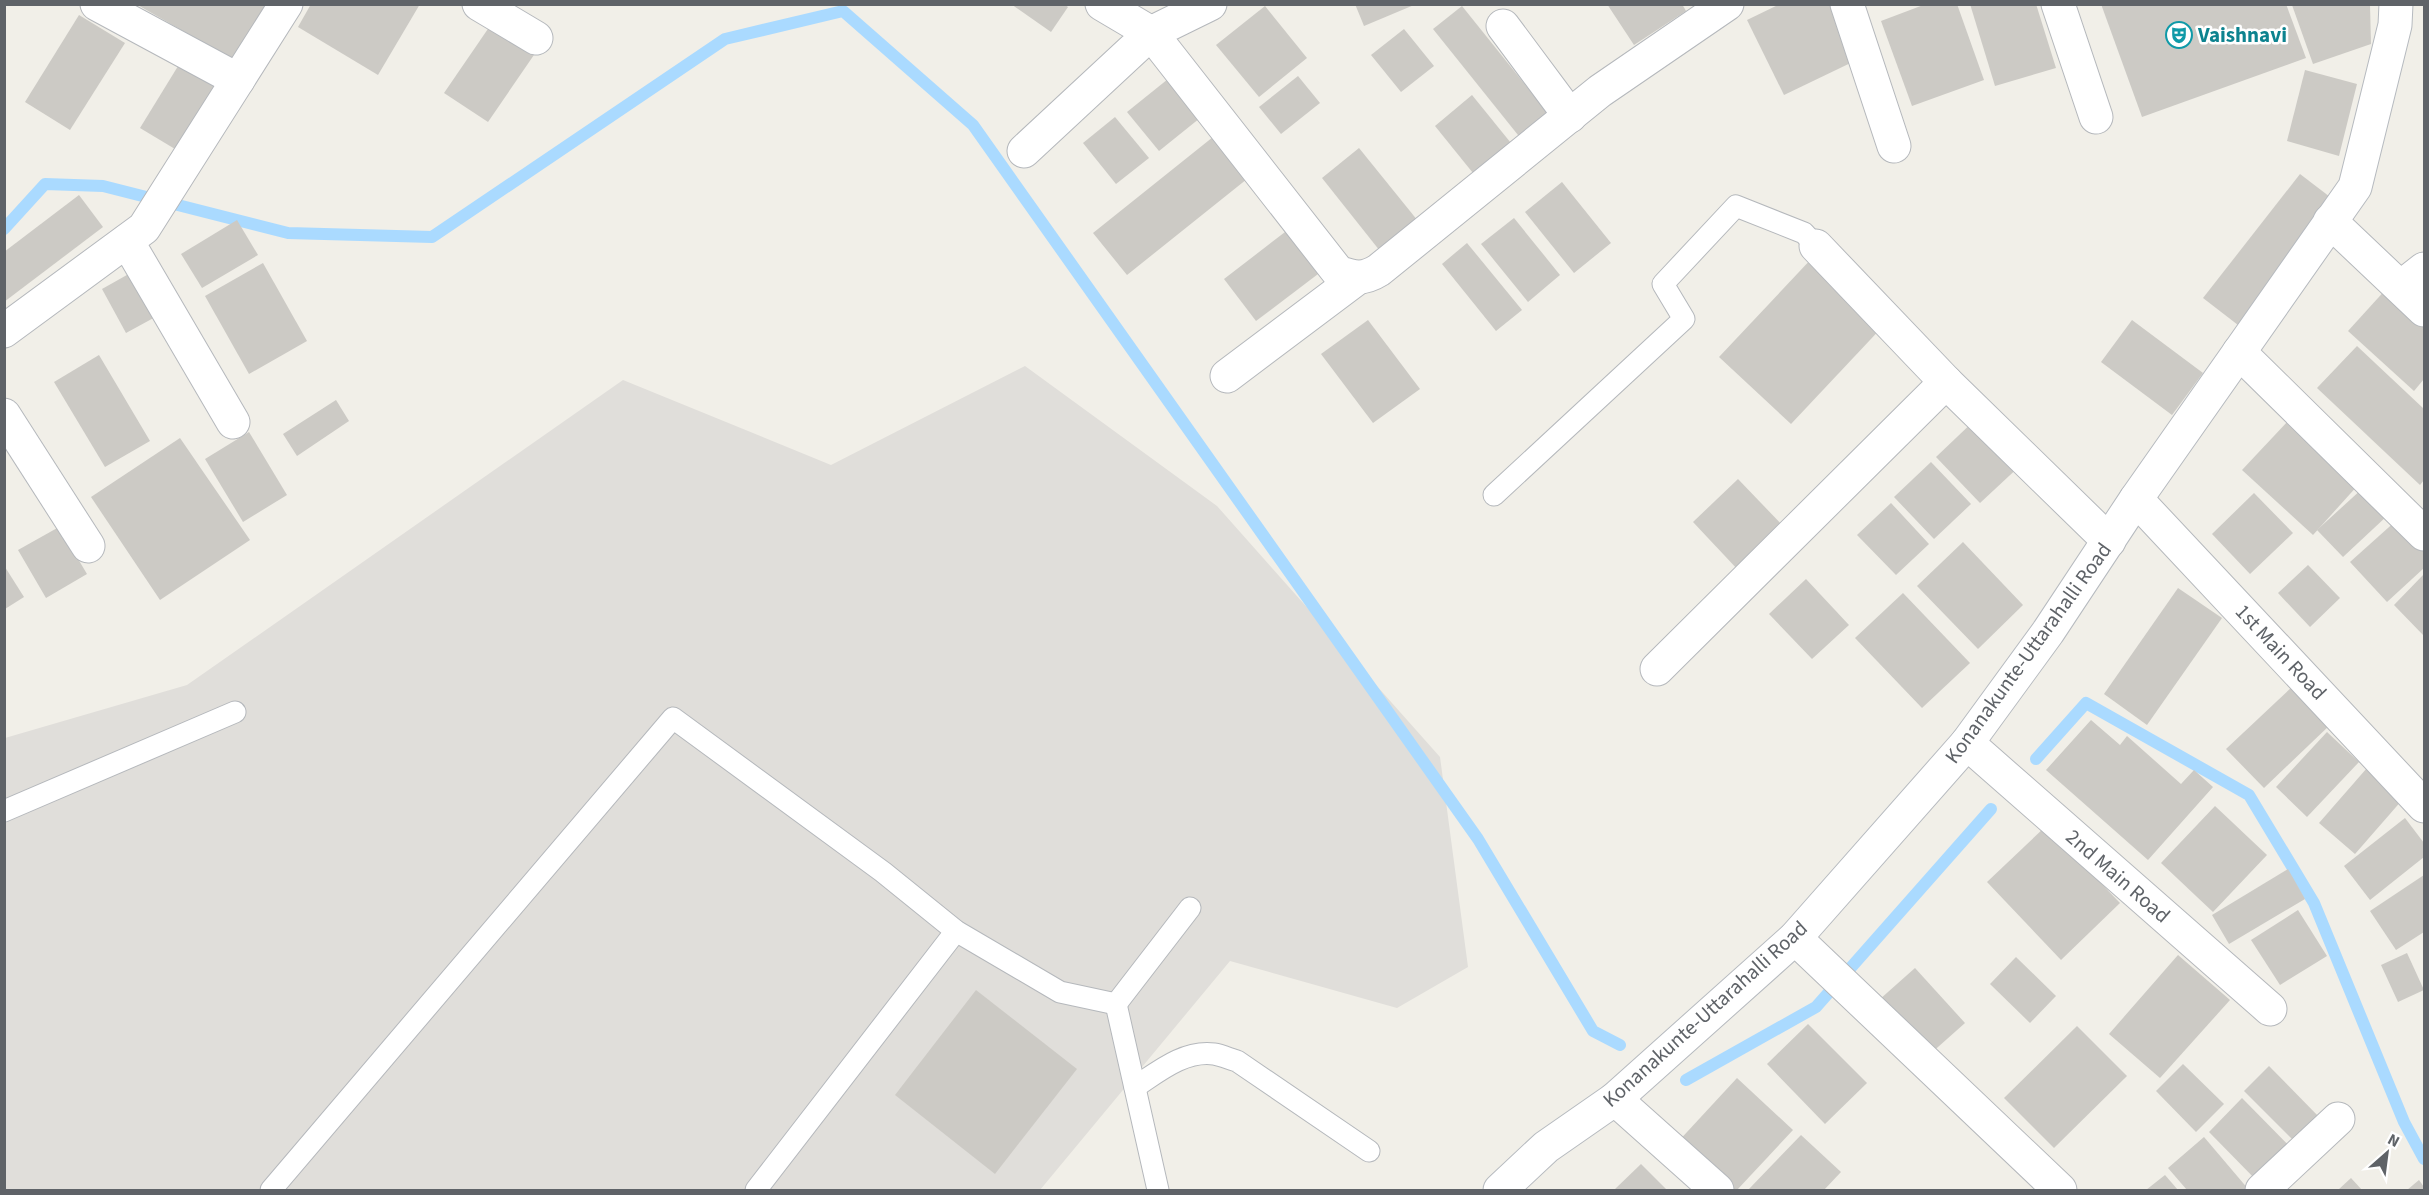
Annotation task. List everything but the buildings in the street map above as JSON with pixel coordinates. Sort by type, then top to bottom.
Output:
[{"type":"street","points":[[97,4],[238,80]]},
{"type":"street","points":[[4,332],[136,235],[286,4]]},
{"type":"street","points":[[478,4],[536,38]]},
{"type":"street","points":[[1101,4],[1150,33],[1338,272],[1356,279]]},
{"type":"street","points":[[1024,152],[1150,33],[1210,4]]},
{"type":"street","points":[[1227,376],[1356,279],[1369,277],[1379,270],[1600,91],[1727,4]]},
{"type":"street","points":[[1846,4],[1894,146]]},
{"type":"street","points":[[2058,4],[2096,117]]},
{"type":"street","name":"Konanakunte-Uttarahalli Road","points":[[1500,1191],[1546,1146],[1615,1099],[1795,938],[1967,743],[2048,632],[2136,499],[2355,187],[2396,25],[2396,4]]},
{"type":"street","points":[[1503,26],[1570,116]]},
{"type":"street","points":[[2330,221],[2413,278],[2424,309]]},
{"type":"street","points":[[136,235],[233,422]]},
{"type":"street","points":[[1816,246],[1946,382],[2109,542]]},
{"type":"street","points":[[2239,352],[2424,534]]},
{"type":"street","points":[[1657,669],[1946,382]]},
{"type":"street","points":[[4,415],[88,546]]},
{"type":"street","name":"1st Main Road","points":[[2136,499],[2424,806]]},
{"type":"street","name":"2nd Main Road","points":[[1967,743],[2270,1009]]},
{"type":"street","points":[[1795,938],[2060,1191]]},
{"type":"street","points":[[1615,1099],[1717,1191]]},
{"type":"street","points":[[2262,1191],[2338,1119]]},
{"type":"lane","points":[[1494,495],[1684,320],[1663,284],[1736,206],[1804,233],[1816,246]]},
{"type":"lane","points":[[4,811],[236,712]]},
{"type":"lane","points":[[271,1191],[673,718],[883,872],[956,931],[1060,992],[1116,1004]]},
{"type":"lane","points":[[1116,1004],[1190,908]]},
{"type":"lane","points":[[756,1191],[956,931]]},
{"type":"lane","points":[[1116,1004],[1158,1191]]},
{"type":"lane","points":[[1136,1087],[1171,1064],[1191,1056],[1213,1054],[1237,1061],[1369,1151]]},
{"type":"shaded area","points":[[1025,366],[1217,506],[1440,757],[1468,967],[1397,1008],[1230,961],[1040,1190],[5,1190],[5,738],[187,685],[623,380],[831,465]]},
{"type":"waterway","points":[[4,229],[45,184],[103,186],[288,233],[432,237],[725,39],[843,11],[973,125],[1478,839],[1593,1031],[1620,1045]]},
{"type":"waterway","points":[[2036,759],[2086,703],[2249,795],[2314,903],[2404,1122],[2424,1159]]},
{"type":"waterway","points":[[1686,1080],[1816,1007],[1991,809]]},
{"type":"place","name":"Vaishnavi","points":[[2179,35]]}]
